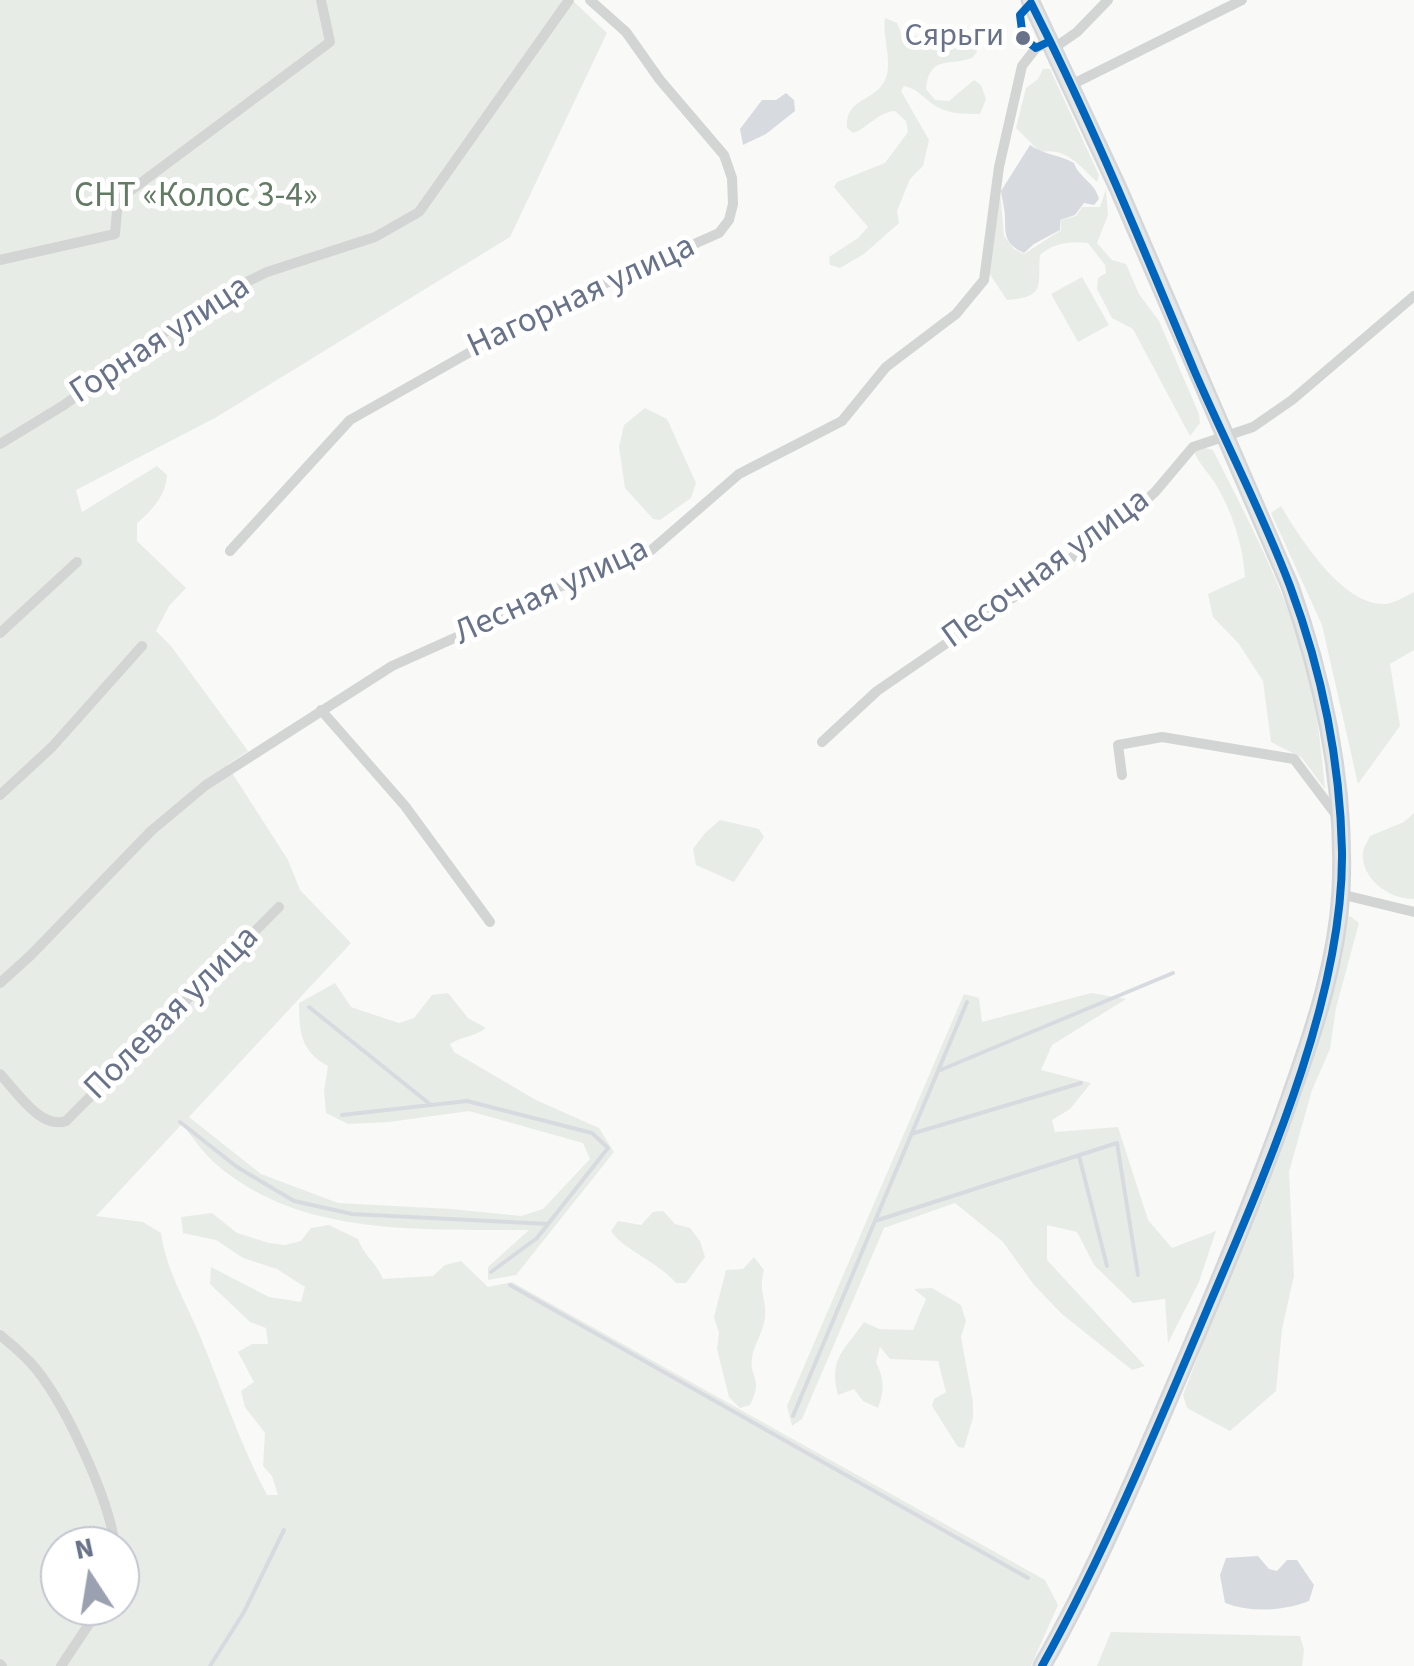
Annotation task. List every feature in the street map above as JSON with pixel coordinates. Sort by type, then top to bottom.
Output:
[{"type":"street","points":[[0,260],[115,234],[118,200],[330,42],[321,0]]},
{"type":"street","name":"Горная улица","points":[[0,444],[64,405],[208,301],[267,272],[375,237],[418,212],[569,0]]},
{"type":"street","name":"Нагорная улица","points":[[230,552],[350,420],[540,312],[719,233],[729,220],[732,178],[724,156],[660,80],[626,32],[590,0]]},
{"type":"street","points":[[1030,0],[1264,524],[1309,640],[1323,697],[1340,820],[1340,894],[1325,996],[1277,1137],[1221,1280],[1150,1440],[1042,1666]]},
{"type":"street","name":"Лесная улица","points":[[0,983],[206,785],[324,714],[392,666],[470,631],[544,591],[613,572],[648,553],[739,474],[842,421],[886,367],[956,314],[984,280],[998,167],[1022,66],[1036,48],[1052,45],[1077,32],[1108,0]]},
{"type":"street","points":[[1071,85],[1242,0]]},
{"type":"street","name":"Песочная улица","points":[[822,742],[877,691],[1116,527],[1155,492],[1193,447],[1253,427],[1292,400],[1414,296]]},
{"type":"street","points":[[0,634],[77,562]]},
{"type":"street","points":[[0,795],[52,747],[142,646]]},
{"type":"street","points":[[324,714],[404,806],[490,922]]},
{"type":"street","points":[[1122,775],[1118,745],[1162,737],[1294,759],[1340,820]]},
{"type":"street","points":[[1340,894],[1414,912]]},
{"type":"street","name":"Полевая улица","points":[[0,1074],[46,1121],[66,1121],[279,907]]},
{"type":"street","points":[[0,1334],[31,1363],[59,1404],[112,1526]]},
{"type":"street","points":[[61,1666],[88,1626]]},
{"type":"green space","name":"СНТ «Колос 3-4»","points":[[0,0],[572,0],[607,33],[510,237],[215,418],[76,490],[82,512],[157,466],[167,475],[157,502],[137,523],[137,541],[186,588],[169,606],[156,631],[248,751],[227,765],[288,860],[300,890],[351,943],[189,1117],[261,1174],[338,1203],[521,1216],[543,1209],[590,1159],[583,1143],[469,1111],[348,1124],[326,1113],[328,1066],[312,1054],[303,1040],[299,1003],[335,983],[351,1007],[399,1023],[414,1018],[432,995],[448,993],[468,1018],[486,1028],[450,1044],[454,1052],[536,1100],[599,1128],[614,1152],[516,1275],[488,1280],[488,1267],[529,1230],[366,1224],[287,1206],[251,1189],[217,1165],[182,1124],[96,1216],[143,1222],[161,1233],[172,1273],[267,1495],[278,1495],[272,1476],[263,1466],[265,1433],[245,1407],[241,1391],[254,1382],[238,1352],[252,1344],[268,1344],[266,1328],[250,1322],[210,1284],[211,1267],[269,1297],[301,1302],[305,1287],[277,1269],[243,1258],[216,1240],[183,1233],[181,1217],[212,1213],[237,1233],[285,1245],[301,1241],[311,1228],[329,1225],[358,1239],[383,1279],[433,1276],[445,1265],[461,1261],[488,1287],[512,1282],[1045,1580],[1058,1605],[1031,1666],[0,1666]]},
{"type":"green space","points":[[885,18],[897,23],[901,33],[974,41],[977,52],[972,58],[936,66],[926,89],[935,100],[949,101],[974,80],[981,85],[986,99],[980,114],[954,113],[936,107],[904,86],[901,91],[929,140],[923,166],[910,179],[897,211],[899,223],[864,254],[840,268],[830,265],[829,257],[868,227],[834,187],[837,182],[885,163],[908,132],[906,121],[895,111],[853,133],[847,128],[850,111],[879,88],[887,75]]},
{"type":"green space","points":[[1043,69],[1050,69],[1099,175],[1097,182],[1065,155],[1040,152],[1016,128],[1026,88]]},
{"type":"green space","points":[[1106,189],[1108,215],[1097,243],[1112,260],[1126,264],[1139,294],[1159,321],[1199,414],[1200,423],[1190,436],[1133,329],[1112,318],[1097,289],[1098,278],[1106,273],[1105,265],[1088,243],[1062,244],[1040,255],[1038,287],[1029,296],[1007,300],[989,273],[1000,190],[1004,236],[1024,254],[1061,230],[1060,220],[1076,216],[1082,207],[1100,207]]},
{"type":"green space","points":[[1082,277],[1109,325],[1078,342],[1051,294]]},
{"type":"green space","points":[[645,408],[667,419],[696,483],[691,498],[660,520],[653,519],[625,488],[619,447],[624,425]]},
{"type":"green space","points":[[1193,449],[1213,450],[1286,604],[1315,706],[1325,789],[1302,758],[1271,742],[1263,681],[1239,644],[1213,617],[1208,594],[1245,577],[1231,517]]},
{"type":"green space","points":[[1281,506],[1324,568],[1354,594],[1369,602],[1385,604],[1414,592],[1414,650],[1390,664],[1400,726],[1358,784],[1322,625],[1271,513]]},
{"type":"green space","points":[[1414,813],[1414,899],[1396,896],[1379,886],[1366,871],[1363,852],[1370,836],[1404,822]]},
{"type":"green space","points":[[720,820],[759,829],[764,837],[734,882],[696,865],[693,849]]},
{"type":"green space","points":[[1350,916],[1359,923],[1336,1008],[1330,1049],[1312,1090],[1289,1172],[1294,1276],[1282,1329],[1276,1391],[1230,1431],[1187,1408],[1183,1395],[1286,1126],[1342,923]]},
{"type":"green space","points":[[1091,993],[1126,999],[1052,1045],[1041,1070],[1091,1083],[1070,1109],[1052,1120],[1055,1132],[1118,1127],[1148,1220],[1172,1248],[1216,1231],[1199,1282],[1168,1343],[1165,1299],[1133,1303],[1094,1265],[1077,1232],[1047,1225],[1047,1260],[1145,1366],[1132,1370],[1062,1314],[1034,1285],[1003,1242],[955,1203],[884,1228],[802,1419],[792,1426],[787,1406],[964,994],[979,998],[982,1022]]},
{"type":"green space","points":[[663,1211],[675,1224],[690,1228],[700,1241],[705,1257],[686,1283],[676,1283],[611,1231],[618,1221],[641,1225],[653,1212]]},
{"type":"green space","points":[[754,1257],[764,1270],[765,1318],[752,1358],[754,1396],[750,1405],[740,1408],[729,1397],[714,1317],[726,1270],[743,1269]]},
{"type":"green space","points":[[932,1288],[961,1305],[966,1321],[961,1337],[973,1418],[964,1448],[958,1447],[932,1406],[934,1399],[946,1392],[938,1361],[890,1359],[880,1347],[876,1362],[883,1390],[878,1408],[863,1401],[854,1389],[838,1395],[837,1362],[864,1322],[879,1329],[913,1330],[926,1299],[914,1289]]},
{"type":"green space","points":[[1111,1632],[1300,1636],[1304,1650],[1302,1666],[1097,1666]]},
{"type":"shaded area","points":[[786,93],[794,100],[795,111],[766,134],[743,145],[740,129],[762,100],[776,100]]},
{"type":"shaded area","points":[[1030,145],[1074,163],[1099,199],[1094,205],[1084,203],[1075,215],[1060,220],[1060,230],[1024,253],[1007,239],[1001,191]]},
{"type":"shaded area","points":[[1258,1556],[1269,1569],[1277,1571],[1287,1560],[1297,1560],[1314,1585],[1309,1601],[1267,1610],[1225,1603],[1220,1575],[1226,1558]]},
{"type":"waterway","points":[[938,1071],[1173,973]]},
{"type":"waterway","points":[[793,1416],[967,1002]]},
{"type":"waterway","points":[[309,1007],[431,1105]]},
{"type":"waterway","points":[[911,1134],[1081,1083]]},
{"type":"waterway","points":[[342,1115],[467,1101],[592,1133],[608,1148],[537,1238],[491,1272]]},
{"type":"waterway","points":[[180,1122],[237,1167],[294,1201],[352,1214],[548,1224]]},
{"type":"waterway","points":[[875,1221],[1117,1143],[1138,1275]]},
{"type":"waterway","points":[[1079,1156],[1107,1266]]},
{"type":"waterway","points":[[510,1285],[1028,1578]]},
{"type":"waterway","points":[[210,1666],[244,1612],[284,1530]]},
{"type":"transit line","points":[[1031,3],[1050,41],[1036,48],[1023,38],[1020,15],[1031,3]]},
{"type":"transit line","points":[[1042,1666],[1128,1494],[1274,1149],[1315,1028],[1329,968],[1339,908],[1342,851],[1327,716],[1290,586],[1050,41]]},
{"type":"place","name":"Сярьги","points":[[1023,38]]}]
